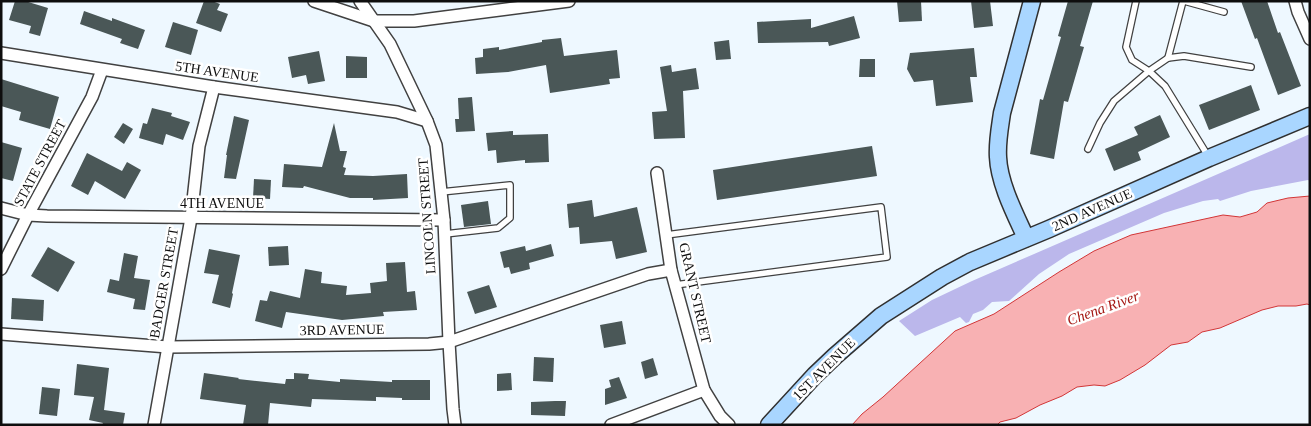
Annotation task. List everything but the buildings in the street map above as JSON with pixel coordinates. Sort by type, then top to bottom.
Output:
[{"type":"street","points":[[314,1],[374,21],[414,21],[569,1]]},
{"type":"street","name":"LINCOLN STREET","points":[[360,1],[390,44],[427,121],[436,146],[445,234],[449,342],[455,425]]},
{"type":"street","points":[[1026,238],[1003,183],[998,158],[1002,113],[1032,1]]},
{"type":"street","points":[[1310,8],[1297,7],[1310,39]]},
{"type":"street","name":"5TH AVENUE","points":[[1,53],[214,87],[397,112],[427,121]]},
{"type":"street","name":"STATE STREET","points":[[1,269],[92,97],[102,70]]},
{"type":"street","name":"BADGER STREET","points":[[154,425],[191,218],[199,146],[214,87]]},
{"type":"street","name":"2ND AVENUE","points":[[880,316],[970,262],[1310,116]]},
{"type":"street","name":"GRANT STREET","points":[[657,173],[671,270],[704,390]]},
{"type":"street","name":"4TH AVENUE","points":[[1,208],[28,216],[444,220]]},
{"type":"street","name":"3RD AVENUE","points":[[1,334],[168,347],[429,344],[449,342],[648,274],[671,270]]},
{"type":"street","name":"1ST AVENUE","points":[[769,425],[815,375],[880,316]]},
{"type":"street","points":[[611,425],[704,390],[720,416],[728,425]]},
{"type":"lane","points":[[1136,1],[1126,47],[1132,60],[1149,71],[1164,86],[1209,158]]},
{"type":"lane","points":[[1168,58],[1183,1],[1224,12]]},
{"type":"lane","points":[[1088,149],[1100,123],[1114,102],[1149,71],[1168,58],[1184,56],[1252,67]]},
{"type":"lane","points":[[441,192],[510,185],[510,218],[498,228],[445,234]]},
{"type":"lane","points":[[666,235],[880,207],[887,257],[675,285]]},
{"type":"shaded area","points":[[1310,134],[1310,181],[1251,191],[1220,201],[1218,199],[1203,201],[1164,213],[1069,254],[1039,274],[1009,301],[992,302],[983,310],[973,314],[969,322],[966,323],[960,317],[915,336],[899,321],[932,300],[972,281]]},
{"type":"water","name":"Chena River","points":[[1310,196],[1310,305],[1278,306],[1262,310],[1220,328],[1202,332],[1188,342],[1171,345],[1145,365],[1120,380],[1105,386],[1077,387],[1016,418],[1000,422],[997,425],[852,425],[955,331],[994,314],[1094,251],[1131,235],[1223,215],[1240,217],[1257,212],[1267,203],[1288,198]]}]
